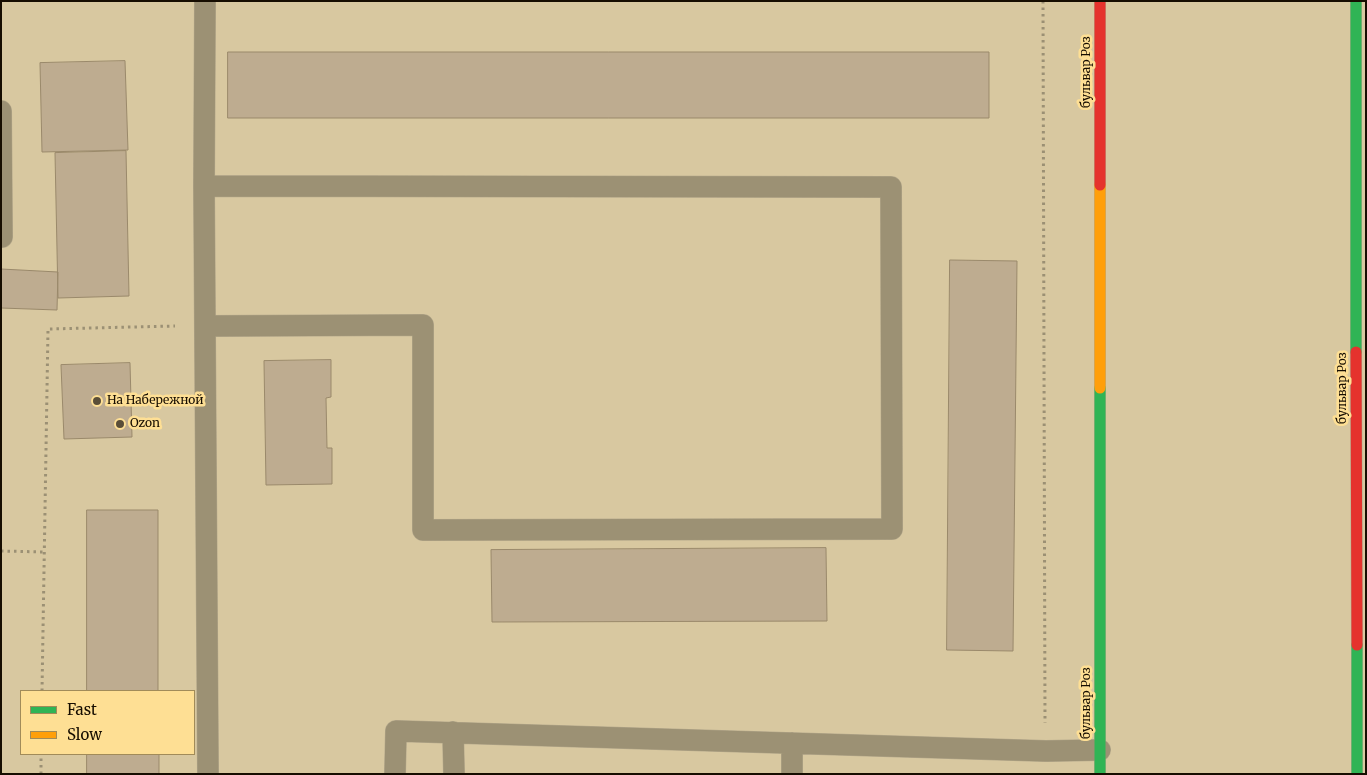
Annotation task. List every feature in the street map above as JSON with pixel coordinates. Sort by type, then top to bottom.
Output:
[{"type":"street","name":"бульвар Роз","points":[[1100,1],[1100,774]]},
{"type":"street","name":"бульвар Роз","points":[[1356,1],[1357,774]]},
{"type":"lane","points":[[205,1],[204,186],[208,774]]},
{"type":"lane","points":[[1,111],[2,237]]},
{"type":"lane","points":[[204,186],[890,187],[892,529],[423,530],[423,325],[205,326]]},
{"type":"lane","points":[[395,774],[396,730],[1046,751],[1100,750]]},
{"type":"lane","points":[[453,732],[454,774]]},
{"type":"lane","points":[[792,743],[792,774]]},
{"type":"path","points":[[1043,1],[1046,751]]},
{"type":"path","points":[[42,690],[48,329],[205,326]]},
{"type":"path","points":[[1,551],[44,552]]},
{"type":"path","points":[[41,755],[41,774]]},
{"type":"building","points":[[228,52],[989,52],[989,118],[228,118]]},
{"type":"building","points":[[125,61],[128,150],[42,152],[40,63]]},
{"type":"building","points":[[126,151],[129,296],[58,298],[55,153]]},
{"type":"building","points":[[950,260],[1017,261],[1013,651],[947,650]]},
{"type":"building","points":[[1,269],[58,272],[57,310],[1,308]]},
{"type":"building","points":[[331,360],[331,397],[326,398],[327,448],[332,448],[332,484],[266,485],[264,361]]},
{"type":"building","name":"На Набережной","points":[[130,363],[132,437],[64,439],[61,365]]},
{"type":"building","points":[[87,510],[158,510],[158,690],[87,690]]},
{"type":"building","points":[[826,548],[827,621],[492,622],[491,550]]},
{"type":"building","points":[[87,755],[159,755],[159,774],[87,774]]},
{"type":"traffic: fast","points":[[1356,1],[1356,352]]},
{"type":"traffic: fast","points":[[1100,388],[1100,774]]},
{"type":"traffic: fast","points":[[1357,645],[1357,774]]},
{"type":"traffic: slow","points":[[1100,185],[1100,388]]},
{"type":"traffic: jam","points":[[1100,1],[1100,185]]},
{"type":"traffic: jam","points":[[1356,352],[1357,645]]},
{"type":"place","name":"На Набережной","points":[[97,401]]},
{"type":"place","name":"Ozon","points":[[120,424]]}]
